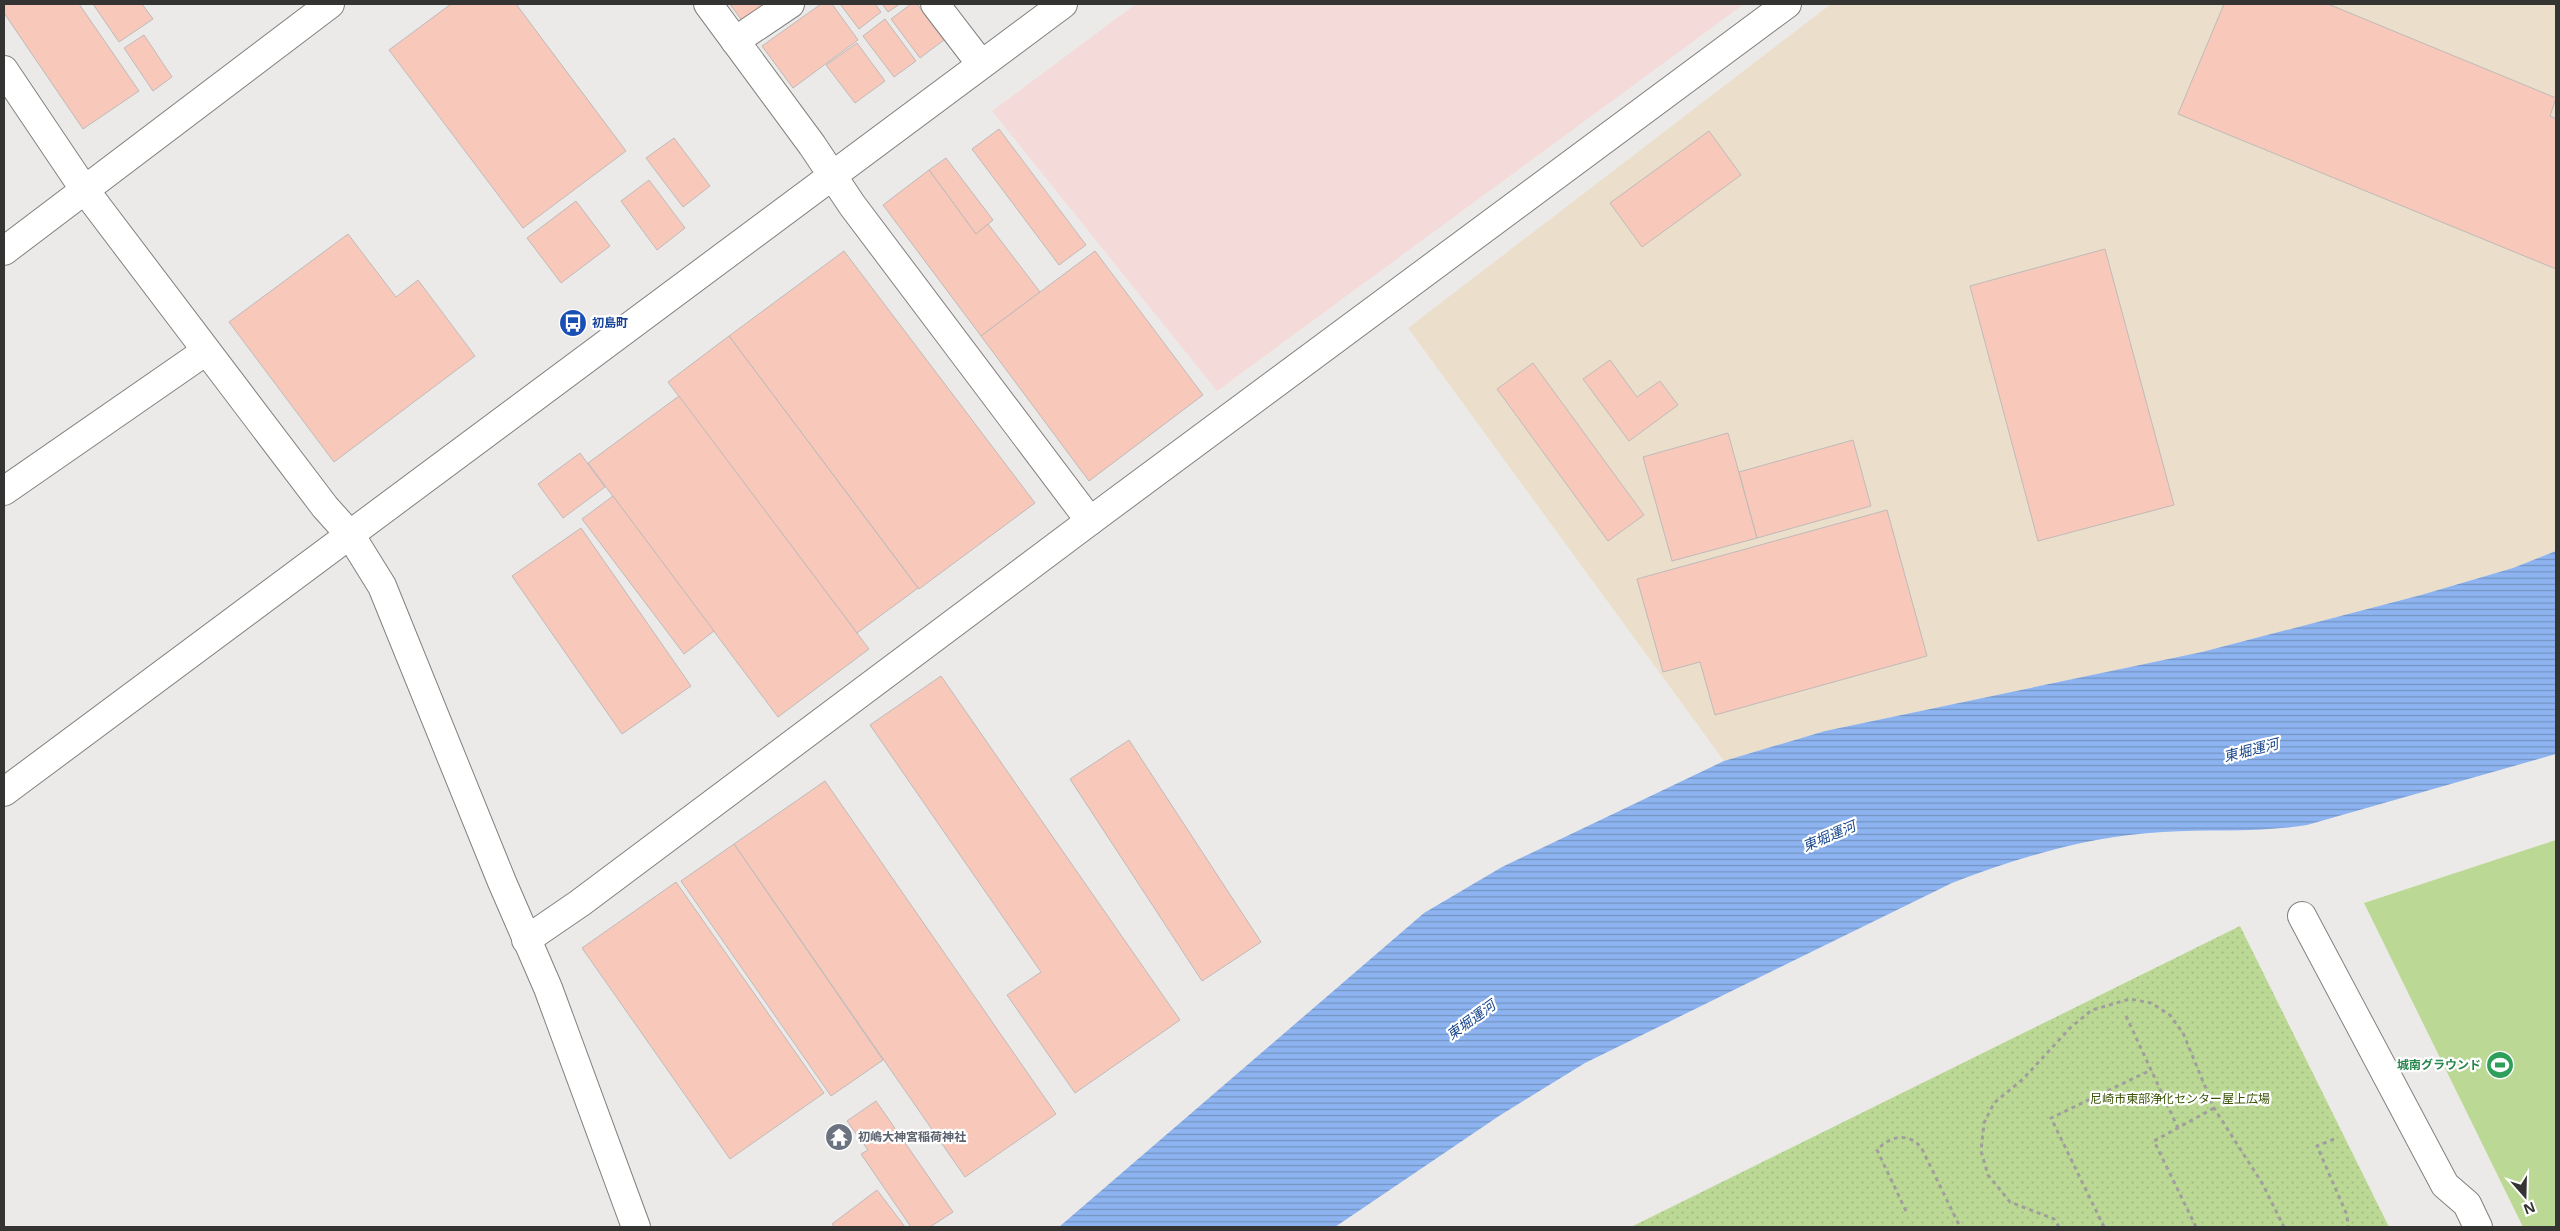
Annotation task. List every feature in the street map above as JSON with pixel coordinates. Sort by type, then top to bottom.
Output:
[{"type":"street","points":[[4,251],[330,4]]},
{"type":"street","points":[[708,4],[832,176],[1090,520]]},
{"type":"street","points":[[735,41],[790,4]]},
{"type":"street","points":[[935,4],[981,64]]},
{"type":"street","points":[[4,792],[351,536],[1063,4]]},
{"type":"street","points":[[526,940],[580,903],[1090,520],[1786,4]]},
{"type":"street","points":[[4,70],[84,189],[325,507],[351,536],[382,586],[526,940],[548,988],[636,1227]]},
{"type":"street","points":[[4,491],[206,351]]},
{"type":"street","points":[[2302,916],[2445,1185],[2467,1204],[2478,1227]]},
{"type":"path","points":[[2059,1227],[2054,1219],[2010,1202],[1988,1175],[1981,1151],[1984,1123],[1994,1103],[2023,1079],[2071,1027],[2092,1010],[2130,999],[2151,1003],[2170,1015],[2183,1033],[2214,1108],[2262,1183],[2284,1227]]},
{"type":"path","points":[[2126,1016],[2178,1128]]},
{"type":"path","points":[[2104,1227],[2052,1118],[2151,1070]]},
{"type":"path","points":[[2196,1227],[2154,1140],[2214,1108]]},
{"type":"path","points":[[1906,1211],[1877,1150],[1884,1143],[1904,1136],[1914,1139],[1921,1147],[1960,1227]]},
{"type":"path","points":[[2334,1139],[2317,1146],[2347,1215],[2348,1227]]},
{"type":"shaded area","points":[[1136,4],[1744,4],[1217,391],[992,111]]},
{"type":"shaded area","points":[[1831,4],[2556,4],[2556,551],[2513,568],[2421,595],[2202,652],[1825,731],[1724,761],[1408,328]]},
{"type":"green space","name":"城南グラウンド","points":[[2556,840],[2556,1227],[2523,1227],[2364,903]]},
{"type":"green space","name":"尼崎市東部浄化センター屋上広場","points":[[2240,926],[2389,1227],[1631,1227]]},
{"type":"water","name":"東堀運河","points":[[2556,551],[2556,754],[2307,825],[2253,830],[2163,832],[2108,838],[2029,856],[1952,883],[1585,1063],[1499,1116],[1335,1227],[1059,1227],[1424,913],[1502,867],[1724,761],[1825,731],[2202,652],[2421,595],[2513,568]]},
{"type":"building","points":[[4,4],[79,4],[139,91],[83,129],[4,13]]},
{"type":"building","points":[[93,4],[142,4],[153,19],[119,42]]},
{"type":"building","points":[[451,4],[516,4],[626,151],[523,228],[389,50]]},
{"type":"building","points":[[730,4],[775,4],[745,25]]},
{"type":"building","points":[[821,4],[832,4],[858,40],[793,88],[762,46]]},
{"type":"building","points":[[840,4],[875,4],[881,12],[859,29]]},
{"type":"building","points":[[882,4],[900,4],[888,12]]},
{"type":"building","points":[[911,4],[917,4],[944,40],[920,58],[891,19]]},
{"type":"building","points":[[2224,4],[2328,4],[2556,98],[2550,116],[2556,119],[2556,269],[2178,114]]},
{"type":"building","points":[[885,19],[916,61],[894,77],[863,36]]},
{"type":"building","points":[[144,35],[172,77],[153,91],[124,48]]},
{"type":"building","points":[[857,43],[885,81],[855,103],[826,65]]},
{"type":"building","points":[[999,129],[1086,245],[1059,265],[972,149]]},
{"type":"building","points":[[1709,131],[1741,175],[1642,247],[1610,203]]},
{"type":"building","points":[[674,138],[710,186],[683,207],[646,158]]},
{"type":"building","points":[[946,158],[993,220],[976,234],[929,170]]},
{"type":"building","points":[[929,170],[976,234],[988,224],[1040,292],[981,336],[883,205]]},
{"type":"building","points":[[649,180],[685,228],[657,250],[621,201]]},
{"type":"building","points":[[576,201],[610,246],[561,283],[527,238]]},
{"type":"building","points":[[348,234],[396,297],[418,280],[475,356],[334,462],[229,322]]},
{"type":"building","points":[[2105,249],[2174,505],[2038,541],[1970,286]]},
{"type":"building","points":[[844,251],[1035,503],[919,589],[729,336]]},
{"type":"building","points":[[1095,251],[1203,395],[1089,481],[981,336]]},
{"type":"building","points":[[729,336],[918,588],[857,633],[668,382]]},
{"type":"building","points":[[1610,360],[1637,397],[1660,381],[1678,405],[1629,441],[1583,379]]},
{"type":"building","points":[[1533,363],[1644,515],[1608,541],[1497,389]]},
{"type":"building","points":[[679,396],[869,649],[778,717],[588,463]]},
{"type":"building","points":[[1728,433],[1757,538],[1672,561],[1643,457]]},
{"type":"building","points":[[1853,440],[1871,506],[1757,538],[1739,472]]},
{"type":"building","points":[[580,453],[605,487],[563,518],[538,484]]},
{"type":"building","points":[[613,496],[714,631],[684,654],[582,519]]},
{"type":"building","points":[[1887,510],[1927,656],[1715,715],[1700,662],[1663,672],[1637,579]]},
{"type":"building","points":[[581,528],[691,686],[622,734],[512,576]]},
{"type":"building","points":[[941,676],[1180,1020],[1075,1093],[1007,995],[1041,972],[870,725]]},
{"type":"building","points":[[1129,740],[1261,942],[1202,981],[1070,779]]},
{"type":"building","points":[[825,781],[1056,1114],[965,1177],[734,844]]},
{"type":"building","points":[[734,844],[883,1060],[831,1096],[681,881]]},
{"type":"building","points":[[676,882],[824,1093],[730,1159],[582,948]]},
{"type":"building","points":[[876,1101],[953,1212],[930,1227],[911,1227],[861,1154],[868,1150],[847,1121]]},
{"type":"building","points":[[877,1190],[905,1227],[835,1227],[832,1224]]},
{"type":"place","name":"初島町","points":[[573,323]]},
{"type":"place","name":"城南グラウンド","points":[[2500,1065]]},
{"type":"place","name":"初嶋大神宮稲荷神社","points":[[839,1137]]}]
